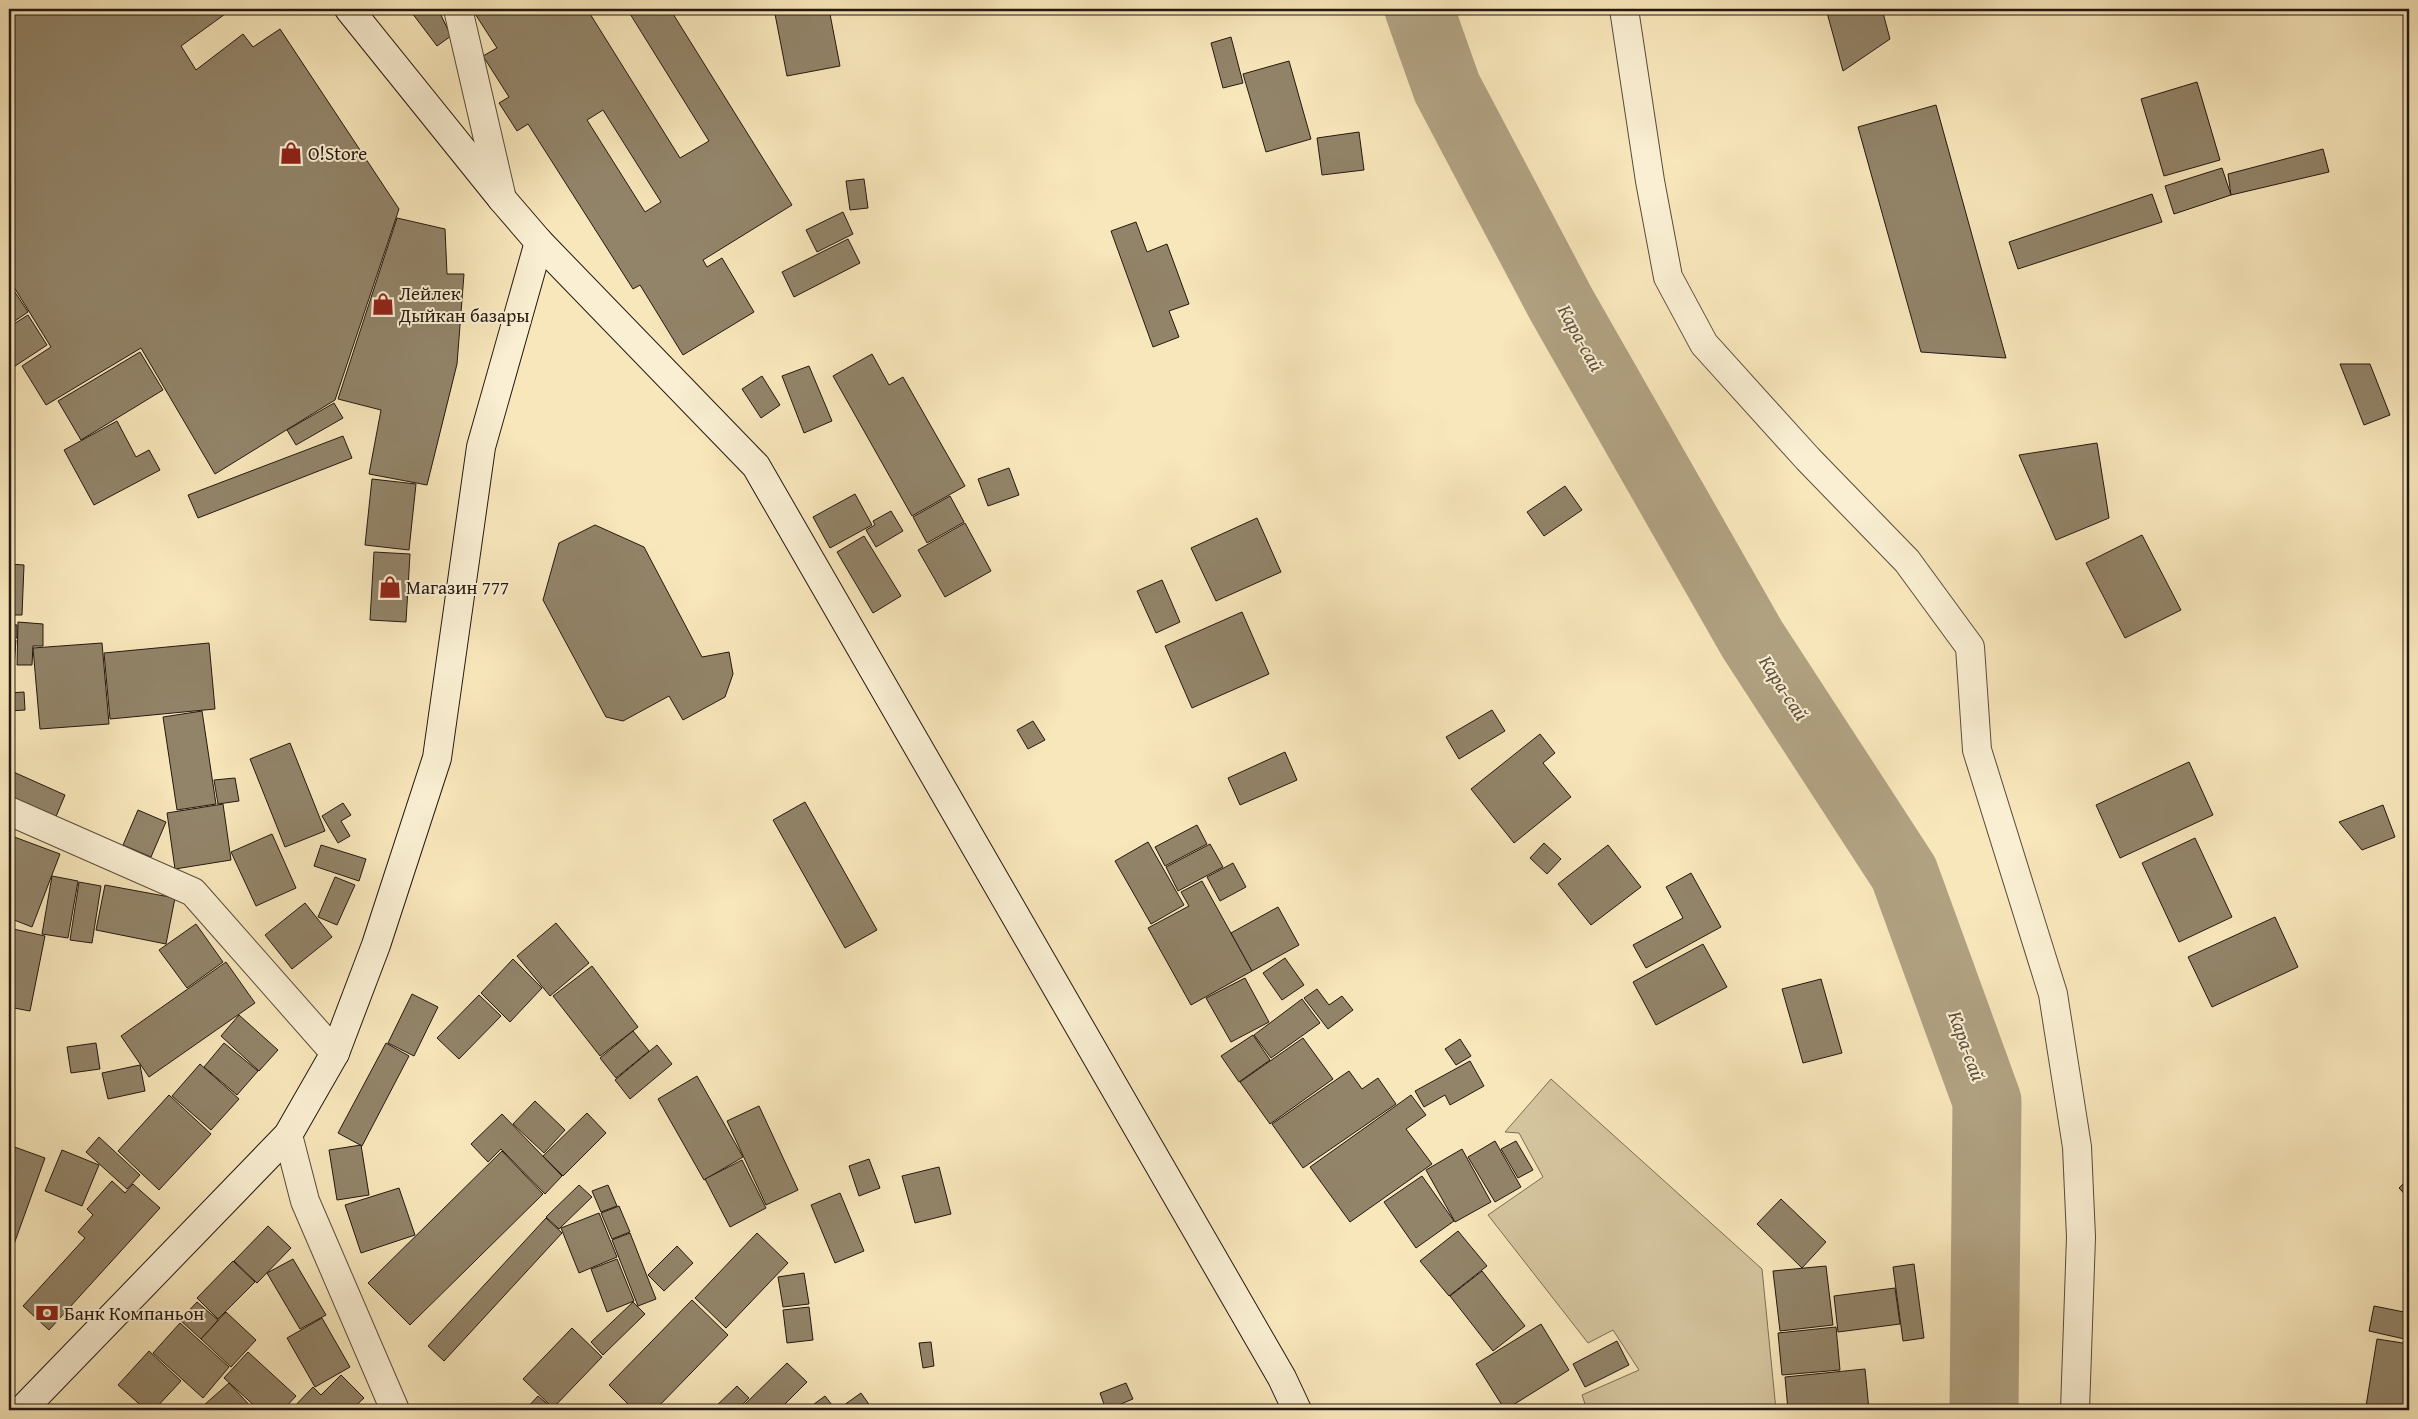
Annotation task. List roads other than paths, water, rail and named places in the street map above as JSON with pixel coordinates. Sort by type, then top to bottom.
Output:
[{"type":"street","points":[[349,9],[502,199],[539,242],[756,466],[1278,1369],[1297,1410]]},
{"type":"street","points":[[458,9],[502,199]]},
{"type":"street","points":[[1624,9],[1650,181],[1668,277],[1704,344],[1808,459],[1907,561],[1970,647],[1977,750],[2053,994],[2077,1147],[2081,1237],[2075,1410]]},
{"type":"street","points":[[22,1410],[288,1135],[335,1053],[376,945],[438,758],[481,447],[539,242]]},
{"type":"street","points":[[9,811],[193,892],[335,1053]]},
{"type":"street","points":[[288,1135],[305,1201],[395,1410]]},
{"type":"waterway","name":"Кара-сай","points":[[1419,9],[1447,88],[1561,304],[1752,639],[1904,873],[1987,1101],[1984,1410]]},
{"type":"place","name":"O!Store","points":[[291,153]]},
{"type":"place","name":"Лейлек Дыйкан базары","points":[[383,304]]},
{"type":"place","name":"Магазин 777","points":[[390,587]]},
{"type":"place","name":"Банк Компаньон","points":[[47,1313]]}]
